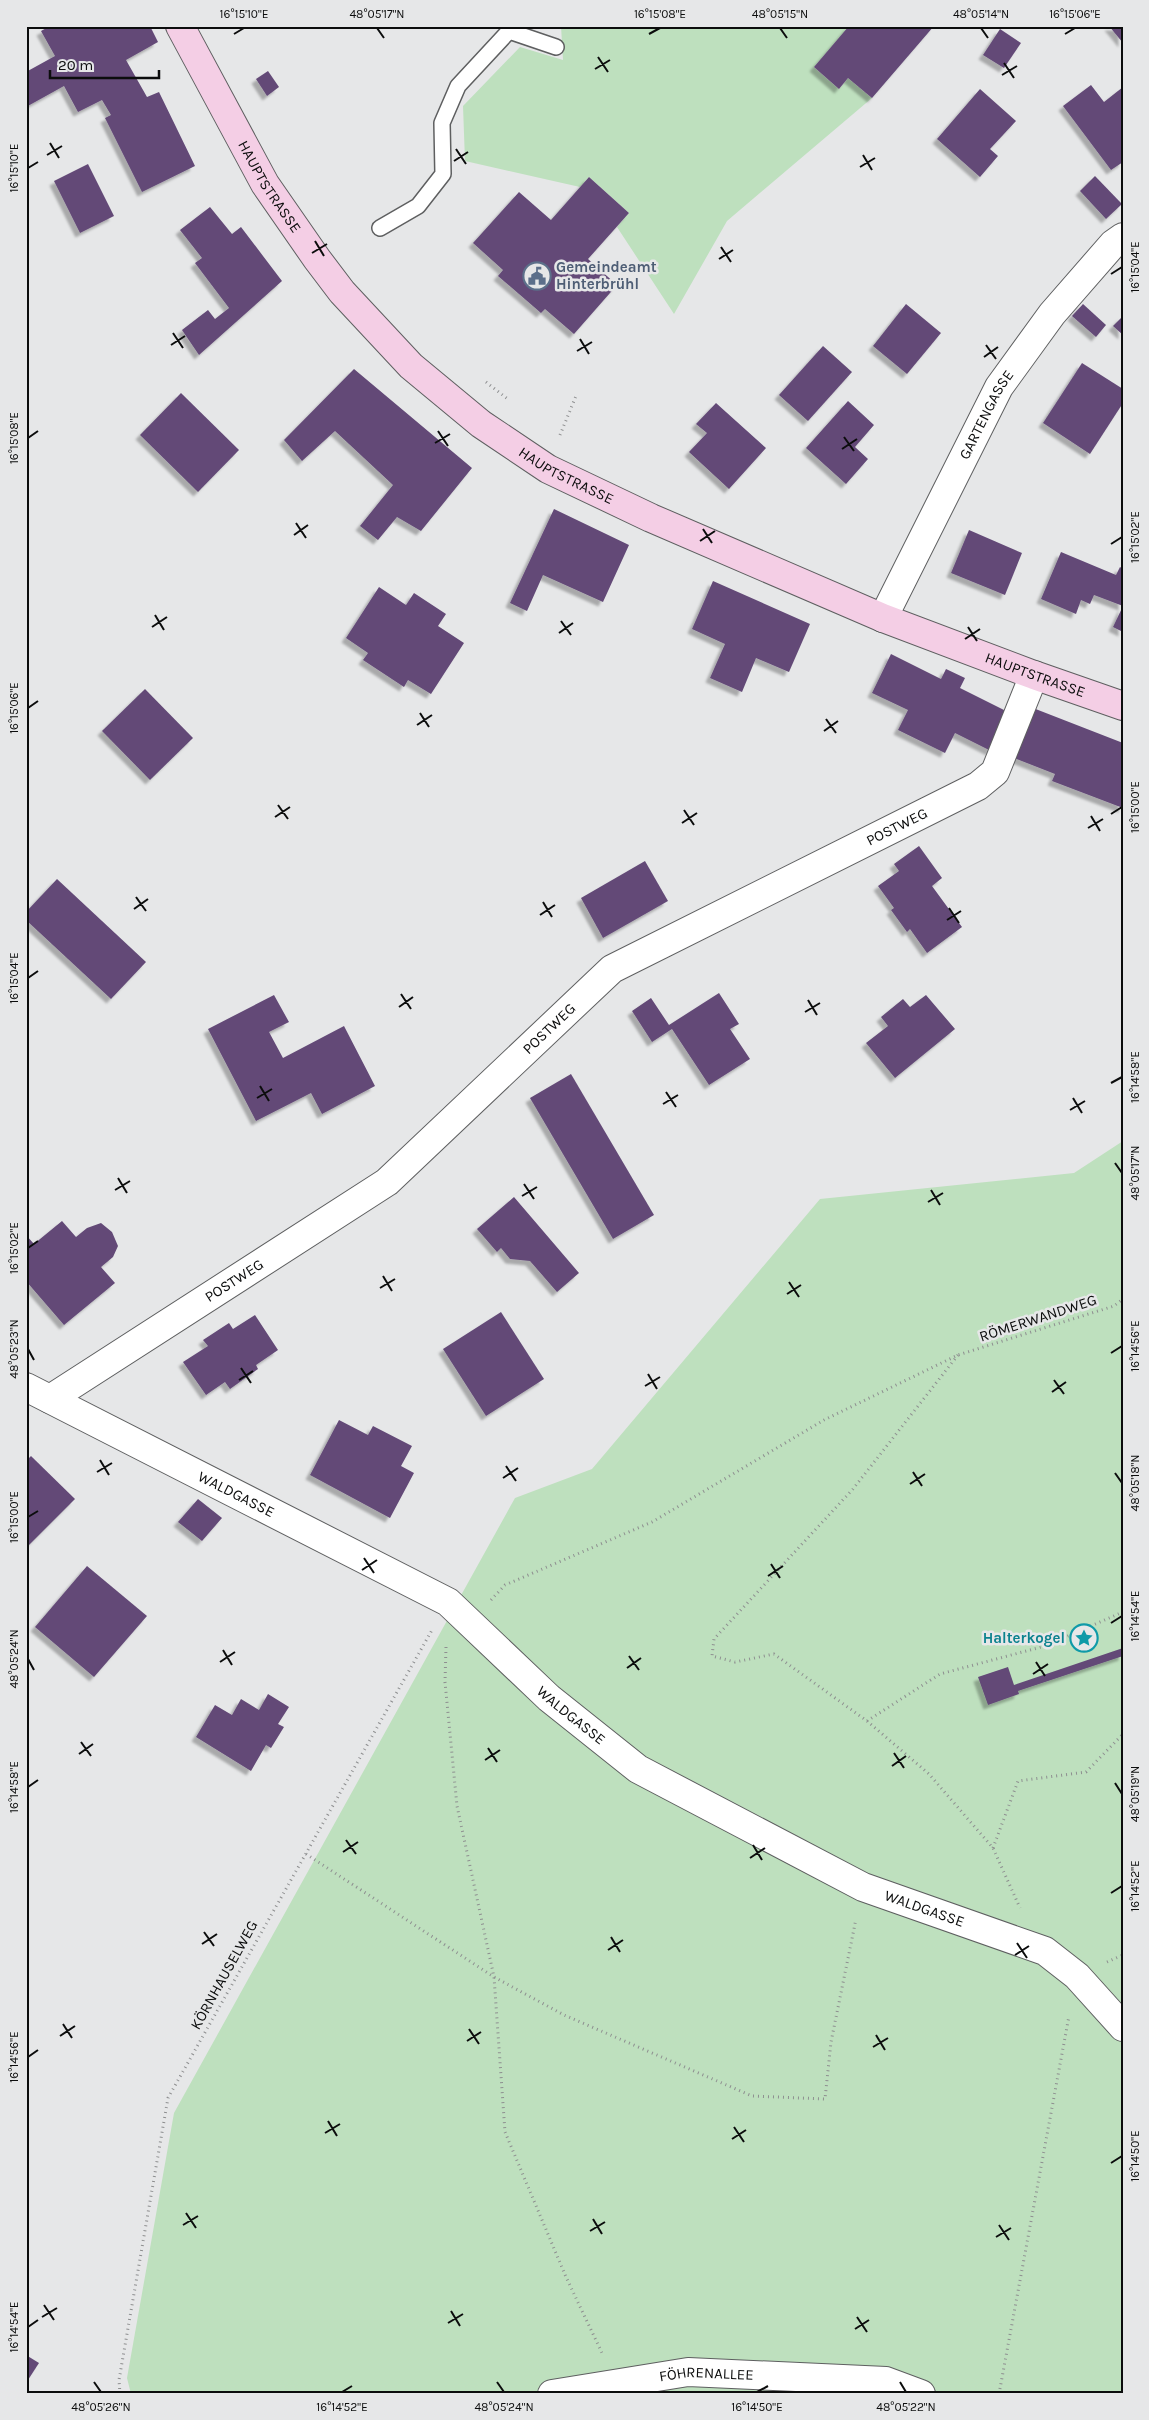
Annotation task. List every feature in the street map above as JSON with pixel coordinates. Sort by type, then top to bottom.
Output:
[{"type":"main road","name":"HAUPTSTRASSE","points":[[180,26],[265,184],[342,292],[411,366],[481,424],[548,469],[651,518],[884,618],[1034,675],[1123,706]]},
{"type":"street","name":"GARTENGASSE","points":[[884,618],[999,388],[1052,314],[1113,244],[1123,237]]},
{"type":"street","name":"POSTWEG","points":[[50,1398],[387,1182],[612,969],[978,786],[995,772],[1034,675]]},
{"type":"street","name":"WALDGASSE","points":[[26,1387],[448,1602],[549,1698],[638,1769],[863,1887],[1044,1950],[1076,1976],[1123,2027]]},
{"type":"street","name":"FÖHRENALLEE","points":[[552,2394],[688,2372],[886,2381],[921,2394]]},
{"type":"lane","points":[[380,228],[418,206],[443,174],[442,123],[458,86],[509,31],[556,47]]},
{"type":"path","points":[[479,376],[510,401]]},
{"type":"path","points":[[560,435],[576,396]]},
{"type":"path","points":[[553,430],[568,440]]},
{"type":"path","name":"RÖMERWANDWEG","points":[[446,1648],[506,1585],[652,1522],[824,1420],[958,1355],[1114,1306],[1123,1299]]},
{"type":"path","points":[[958,1355],[853,1489],[714,1639],[712,1656],[735,1662],[774,1654],[867,1721],[929,1774],[993,1848],[1023,1915],[1044,1950]]},
{"type":"path","points":[[448,1602],[445,1682],[457,1806],[494,1977],[505,2132],[566,2277],[617,2382]]},
{"type":"path","name":"KÖRNHAUSELWEG","points":[[120,2394],[119,2380],[168,2098],[448,1602]]},
{"type":"path","points":[[867,1721],[940,1674],[1045,1646],[1123,1612]]},
{"type":"path","points":[[993,1848],[1018,1781],[1086,1772],[1123,1734]]},
{"type":"path","points":[[306,1854],[494,1977],[564,2015],[752,2096],[825,2099],[831,2042],[863,1887]]},
{"type":"path","points":[[999,2394],[1076,1976]]},
{"type":"green space","points":[[561,26],[846,26],[848,28],[814,67],[839,89],[848,78],[872,98],[727,221],[674,314],[617,227],[629,213],[589,177],[580,187],[465,161],[463,106],[520,47],[563,60]]},
{"type":"green space","points":[[1123,1141],[1123,2394],[131,2394],[127,2378],[174,2113],[515,1498],[592,1469],[820,1199],[1074,1173]]},
{"type":"building","points":[[50,26],[150,26],[158,42],[126,60],[147,97],[159,92],[195,166],[142,192],[105,118],[111,115],[102,100],[78,112],[64,86],[26,107],[26,72],[55,56],[41,31]]},
{"type":"building","points":[[849,26],[934,26],[872,98],[848,78],[839,89],[814,67]]},
{"type":"building","points":[[1109,26],[1123,26],[1123,43]]},
{"type":"building","points":[[1000,29],[1021,43],[1004,68],[983,55]]},
{"type":"building","points":[[268,71],[279,87],[267,96],[256,79]]},
{"type":"building","points":[[1091,85],[1104,102],[1123,87],[1123,162],[1111,170],[1063,106]]},
{"type":"building","points":[[980,89],[1016,121],[990,149],[998,156],[980,177],[937,139]]},
{"type":"building","points":[[88,164],[114,216],[80,233],[54,181]]},
{"type":"building","points":[[1095,176],[1122,204],[1106,219],[1080,191]]},
{"type":"building","points":[[589,177],[629,213],[588,259],[617,285],[574,334],[545,309],[541,313],[498,276],[503,270],[473,243],[519,192],[551,220]]},
{"type":"building","points":[[210,207],[232,234],[241,227],[282,281],[199,355],[182,330],[208,310],[215,319],[229,308],[195,263],[202,258],[180,230]]},
{"type":"building","points":[[906,304],[941,333],[907,374],[873,346]]},
{"type":"building","points":[[1083,304],[1106,325],[1096,337],[1072,316]]},
{"type":"building","points":[[1123,316],[1123,335],[1113,326]]},
{"type":"building","points":[[823,346],[852,372],[808,421],[779,395]]},
{"type":"building","points":[[1082,363],[1123,389],[1123,403],[1090,454],[1043,423]]},
{"type":"building","points":[[354,369],[472,468],[421,531],[397,517],[378,540],[360,526],[393,485],[335,431],[302,461],[284,440]]},
{"type":"building","points":[[181,393],[239,450],[198,492],[140,435]]},
{"type":"building","points":[[848,401],[874,425],[855,447],[868,459],[846,484],[806,448]]},
{"type":"building","points":[[716,403],[766,448],[729,489],[689,452],[707,433],[696,424]]},
{"type":"building","points":[[554,509],[629,545],[603,602],[543,575],[527,611],[510,603]]},
{"type":"building","points":[[969,530],[1022,553],[1005,595],[951,573]]},
{"type":"building","points":[[1061,552],[1116,575],[1120,567],[1123,569],[1123,606],[1094,595],[1090,604],[1081,600],[1076,614],[1041,599]]},
{"type":"building","points":[[713,581],[810,624],[789,672],[756,658],[742,692],[710,678],[725,644],[692,629]]},
{"type":"building","points":[[379,587],[406,605],[414,593],[446,614],[438,626],[464,643],[431,694],[408,680],[404,687],[363,660],[368,653],[346,638]]},
{"type":"building","points":[[1123,606],[1123,632],[1113,627]]},
{"type":"building","points":[[891,654],[941,679],[946,669],[965,678],[960,688],[1010,713],[991,751],[955,733],[945,753],[898,730],[908,710],[872,693]]},
{"type":"building","points":[[145,689],[193,738],[150,780],[102,731]]},
{"type":"building","points":[[1033,708],[1123,743],[1123,808],[1052,781],[1055,774],[1014,758]]},
{"type":"building","points":[[919,846],[942,878],[932,886],[962,927],[927,953],[910,929],[907,932],[891,910],[894,908],[878,886],[899,871],[894,864]]},
{"type":"building","points":[[645,861],[668,901],[603,938],[581,898]]},
{"type":"building","points":[[57,879],[146,962],[111,999],[26,920],[26,912]]},
{"type":"building","points":[[719,993],[739,1024],[730,1029],[750,1059],[709,1085],[672,1029],[652,1042],[632,1011],[651,998],[669,1025]]},
{"type":"building","points":[[274,995],[289,1022],[269,1032],[283,1058],[344,1026],[375,1086],[322,1114],[311,1093],[256,1121],[208,1029]]},
{"type":"building","points":[[926,995],[955,1029],[895,1078],[866,1043],[888,1026],[881,1017],[903,999],[910,1007]]},
{"type":"building","points":[[571,1074],[654,1215],[613,1239],[530,1098]]},
{"type":"building","points":[[514,1197],[579,1273],[557,1292],[530,1261],[510,1259],[501,1248],[497,1252],[477,1229]]},
{"type":"building","points":[[62,1221],[76,1237],[87,1228],[101,1223],[112,1232],[118,1246],[113,1257],[101,1267],[115,1283],[64,1325],[26,1281],[26,1235],[34,1244]]},
{"type":"building","points":[[501,1312],[544,1379],[486,1416],[443,1349]]},
{"type":"building","points":[[255,1315],[278,1350],[256,1365],[258,1369],[230,1389],[225,1382],[206,1395],[183,1362],[208,1346],[203,1340],[229,1323],[233,1329]]},
{"type":"building","points":[[339,1420],[368,1435],[373,1426],[412,1446],[401,1466],[414,1473],[390,1518],[310,1475]]},
{"type":"building","points":[[31,1456],[75,1499],[26,1548],[26,1461]]},
{"type":"building","points":[[198,1499],[222,1518],[202,1541],[178,1522]]},
{"type":"building","points":[[87,1566],[147,1616],[94,1677],[35,1627]]},
{"type":"building","points":[[1123,1648],[1123,1656],[1018,1691],[1019,1694],[988,1705],[978,1677],[1008,1667],[1014,1685]]},
{"type":"building","points":[[268,1694],[289,1707],[278,1724],[284,1727],[271,1748],[266,1745],[251,1771],[196,1737],[215,1705],[232,1715],[241,1699],[259,1710]]},
{"type":"building","points":[[26,2355],[39,2363],[26,2383]]},
{"type":"place","name":"Gemeindeamt Hinterbrühl","points":[[537,276]]},
{"type":"place","name":"Halterkogel","points":[[1084,1638]]}]
